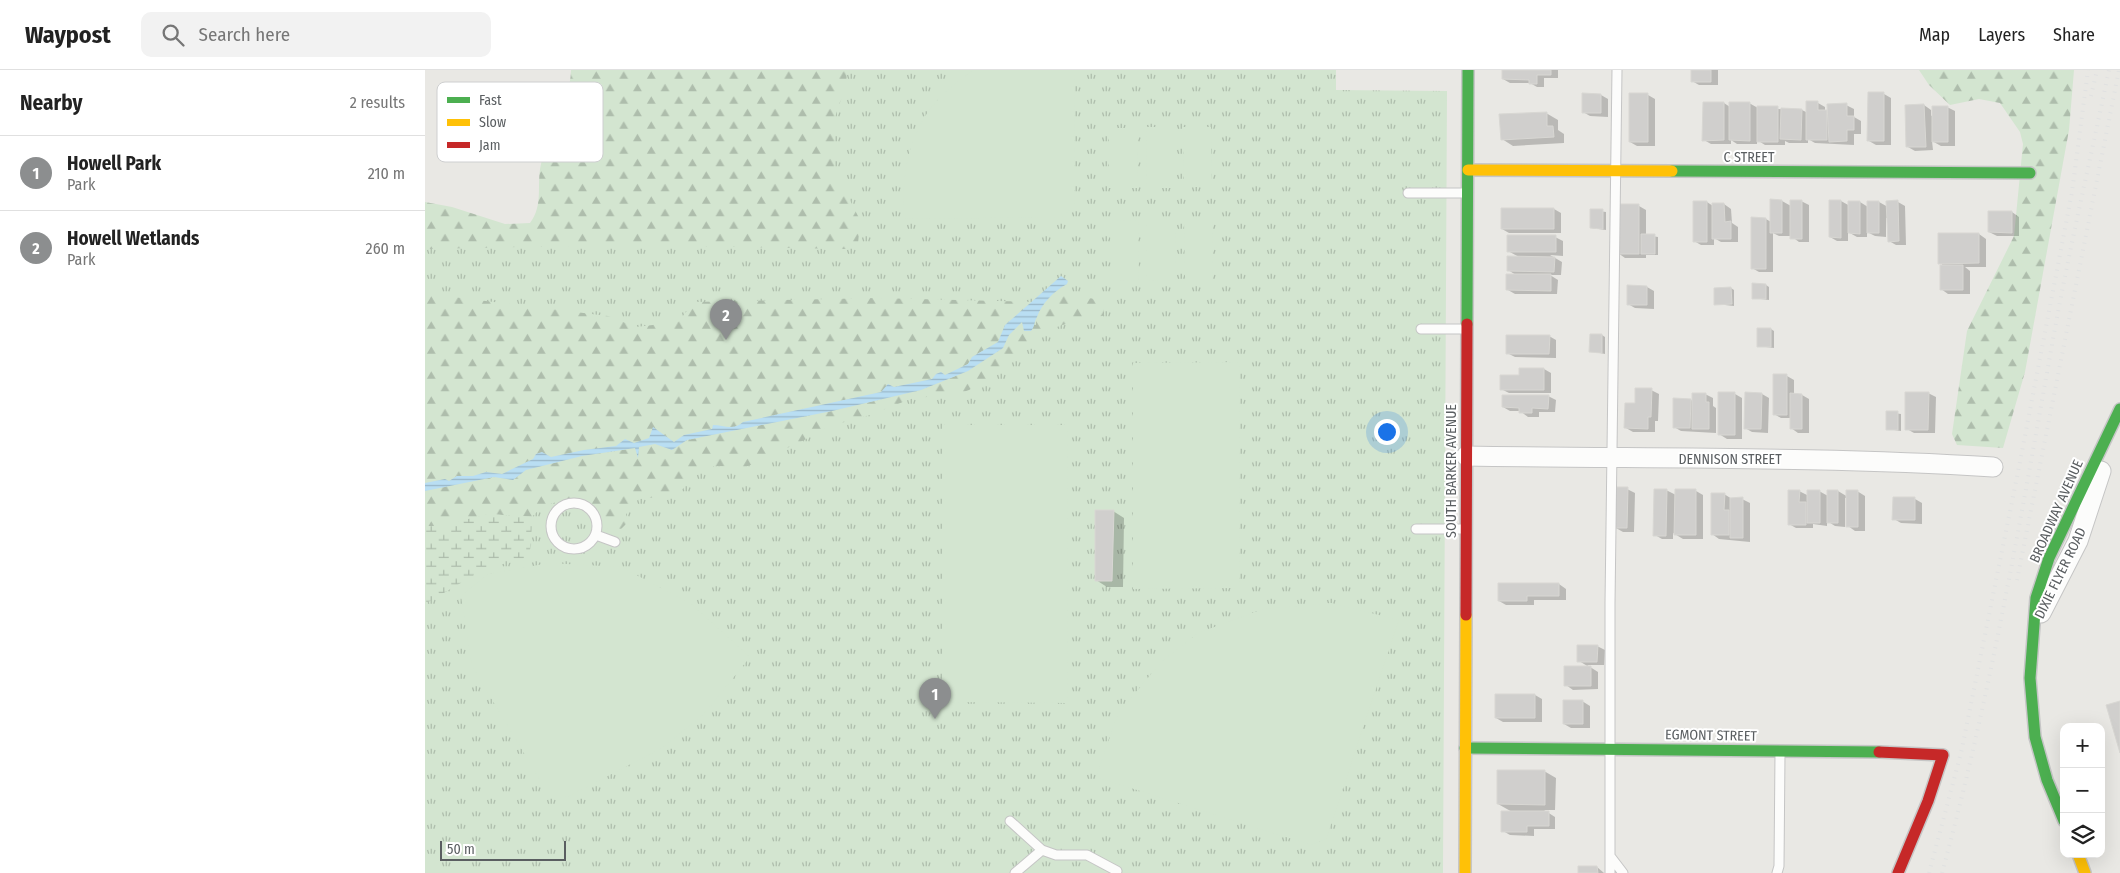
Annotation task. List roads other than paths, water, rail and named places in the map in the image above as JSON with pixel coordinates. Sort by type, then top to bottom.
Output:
[{"type":"street","name":"SOUTH BARKER AVENUE","points":[[1465,873],[1468,70]]},
{"type":"street","name":"C STREET","points":[[1468,170],[2030,173]]},
{"type":"street","name":"BROADWAY AVENUE","points":[[2032,630],[2037,598],[2049,558],[2120,409]]},
{"type":"street","name":"DIXIE FLYER ROAD","points":[[2061,813],[2047,780],[2035,737],[2030,678],[2032,630],[2078,541],[2120,416]]},
{"type":"street","name":"DENNISON STREET","points":[[1467,456],[1908,462],[1993,467]]},
{"type":"street","name":"EGMONT STREET","points":[[1465,748],[1931,753],[1943,755],[1910,847],[1898,873]]},
{"type":"street","points":[[2079,858],[2085,873]]},
{"type":"lane","points":[[1609,873],[1611,458],[1617,70]]},
{"type":"lane","points":[[1408,193],[1468,193]]},
{"type":"lane","points":[[1421,329],[1467,329]]},
{"type":"lane","points":[[574,504],[588,508],[597,520],[596,535],[586,546],[579,549],[564,547],[553,536],[552,529],[555,514],[560,508],[574,504]]},
{"type":"lane","points":[[1416,529],[1466,529]]},
{"type":"lane","points":[[596,535],[615,542]]},
{"type":"lane","points":[[1777,873],[1780,751]]},
{"type":"lane","points":[[1010,821],[1042,850],[1056,855],[1087,855],[1117,871]]},
{"type":"lane","points":[[1015,873],[1042,850]]},
{"type":"lane","points":[[1609,856],[1623,873]]},
{"type":"water","points":[[1061,276],[1068,281],[1067,284],[1045,302],[1031,331],[1024,331],[1022,322],[1009,335],[1003,348],[968,371],[921,390],[832,411],[687,440],[672,450],[655,444],[639,447],[638,458],[635,448],[582,456],[526,470],[513,480],[494,477],[425,491],[425,483],[445,479],[449,481],[457,476],[473,476],[486,472],[502,474],[533,459],[536,454],[542,452],[551,457],[616,446],[625,439],[634,443],[649,438],[653,427],[674,442],[684,435],[712,429],[713,425],[736,426],[743,422],[881,392],[888,384],[894,387],[932,379],[941,372],[945,375],[968,364],[972,357],[998,342],[1005,325]]},
{"type":"railway","points":[[1929,873],[1961,753],[2019,467],[2072,192],[2088,70]]},
{"type":"railway","points":[[2091,96],[2097,70]]},
{"type":"railway","points":[[1942,873],[1960,806],[1991,670],[2018,534],[2061,296],[2109,70]]},
{"type":"railway","points":[[2017,580],[2119,70]]},
{"type":"place","name":"Howell Wetlands","points":[[726,340]]},
{"type":"place","name":"Howell Park","points":[[935,719]]}]
